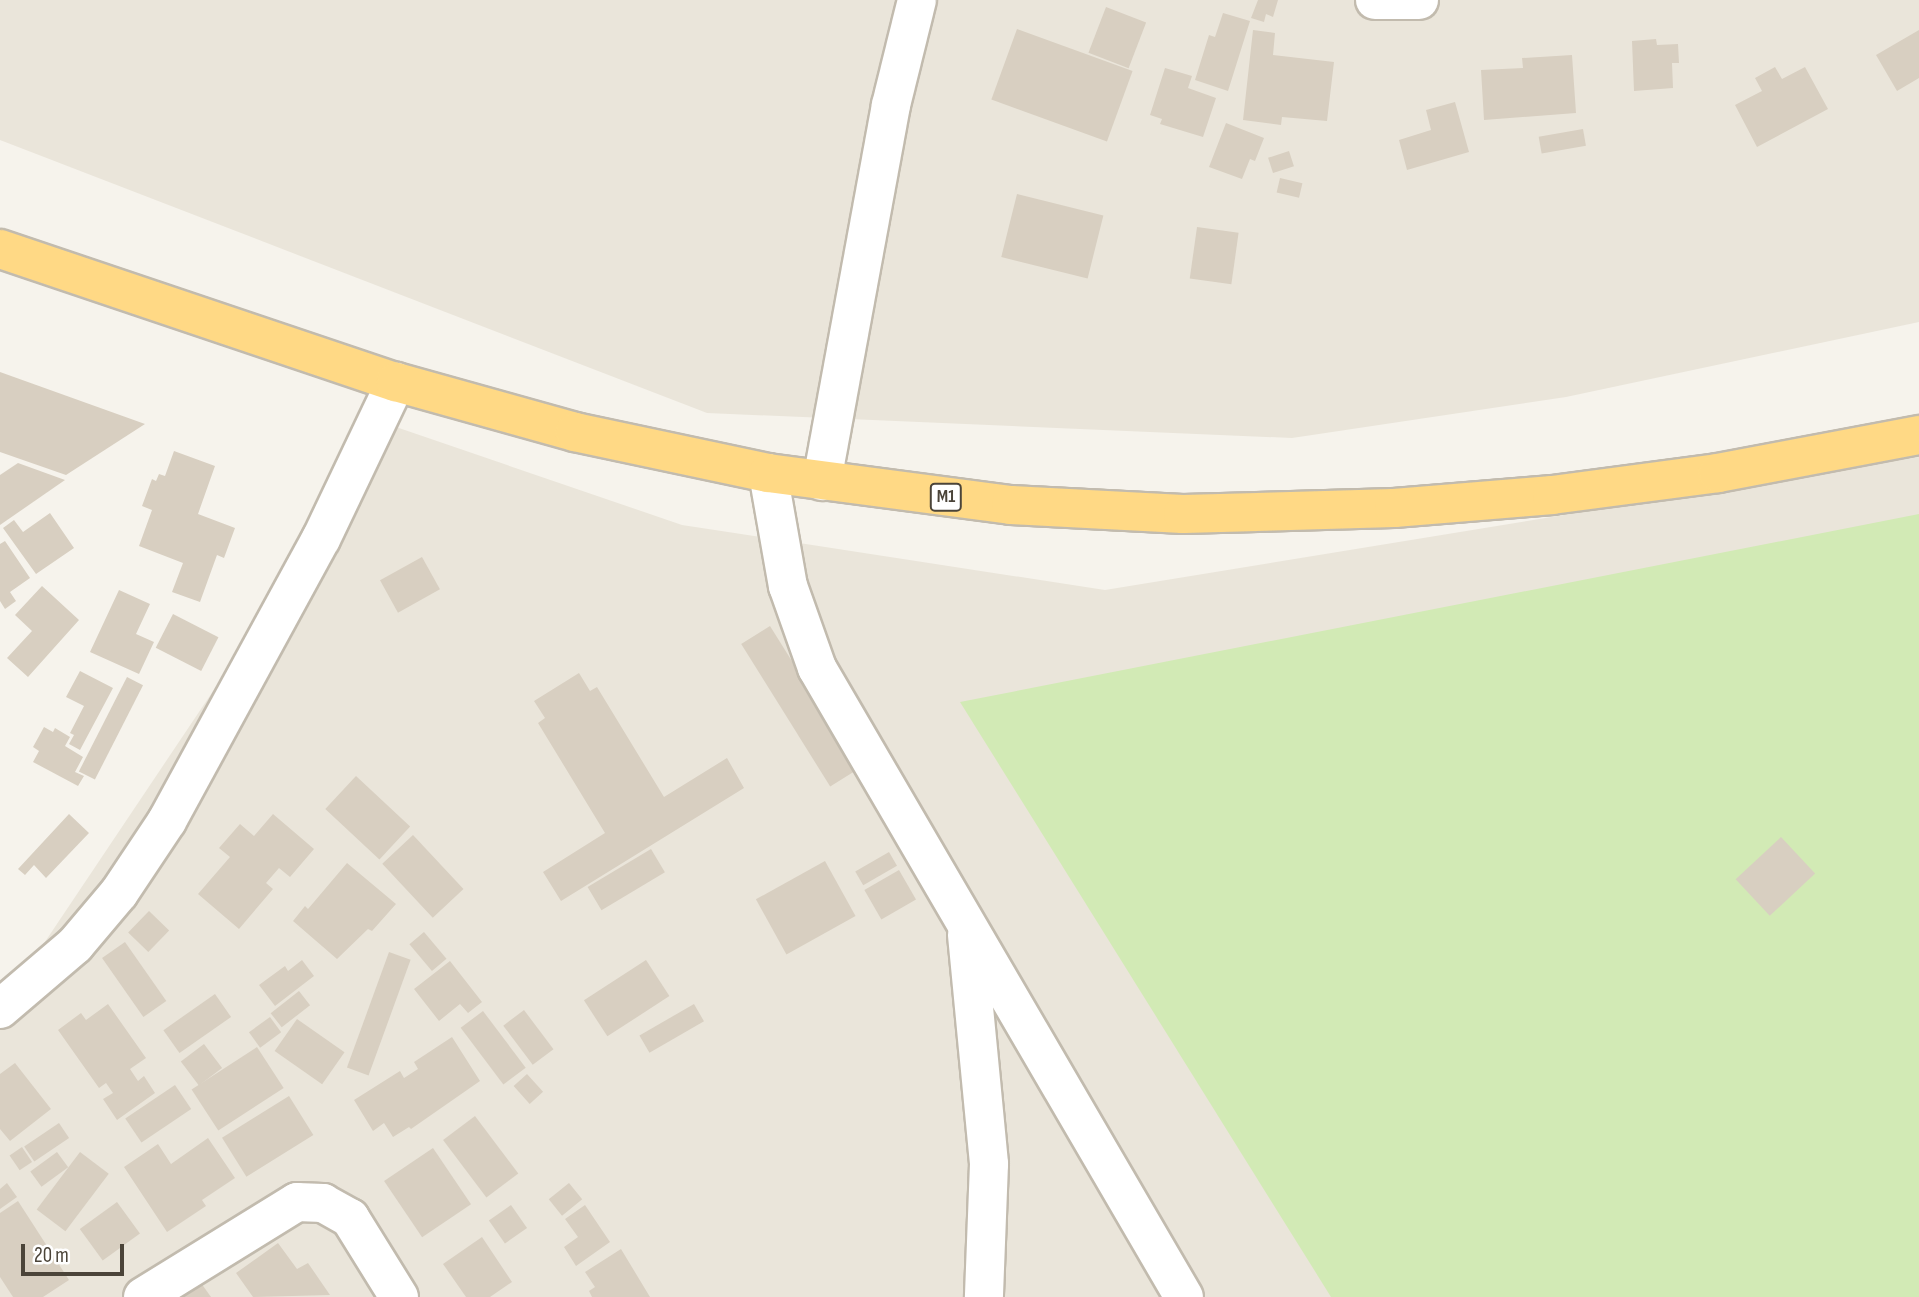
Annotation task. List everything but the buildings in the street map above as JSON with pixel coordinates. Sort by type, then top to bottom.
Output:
[{"type":"highway","name":"M1","points":[[0,249],[397,382],[575,432],[768,473],[1011,505],[1183,514],[1394,508],[1552,495],[1718,473],[1919,435]]},
{"type":"street","points":[[822,481],[891,106],[916,0]]},
{"type":"street","points":[[1375,0],[1419,0]]},
{"type":"street","points":[[0,1009],[75,945],[119,893],[167,821],[321,539],[397,382]]},
{"type":"street","points":[[768,473],[788,586],[817,668],[1184,1297]]},
{"type":"street","points":[[966,923],[989,1164],[984,1297]]},
{"type":"street","points":[[144,1297],[296,1202],[323,1203],[350,1218],[399,1297]]},
{"type":"shaded area","points":[[0,0],[1919,0],[1919,322],[1566,397],[1292,438],[707,413],[0,140]]},
{"type":"shaded area","points":[[358,414],[682,525],[1105,590],[1919,457],[1919,1297],[0,1297],[0,1009],[272,603]]},
{"type":"green space","points":[[1919,514],[1919,1297],[1331,1297],[960,702]]}]
